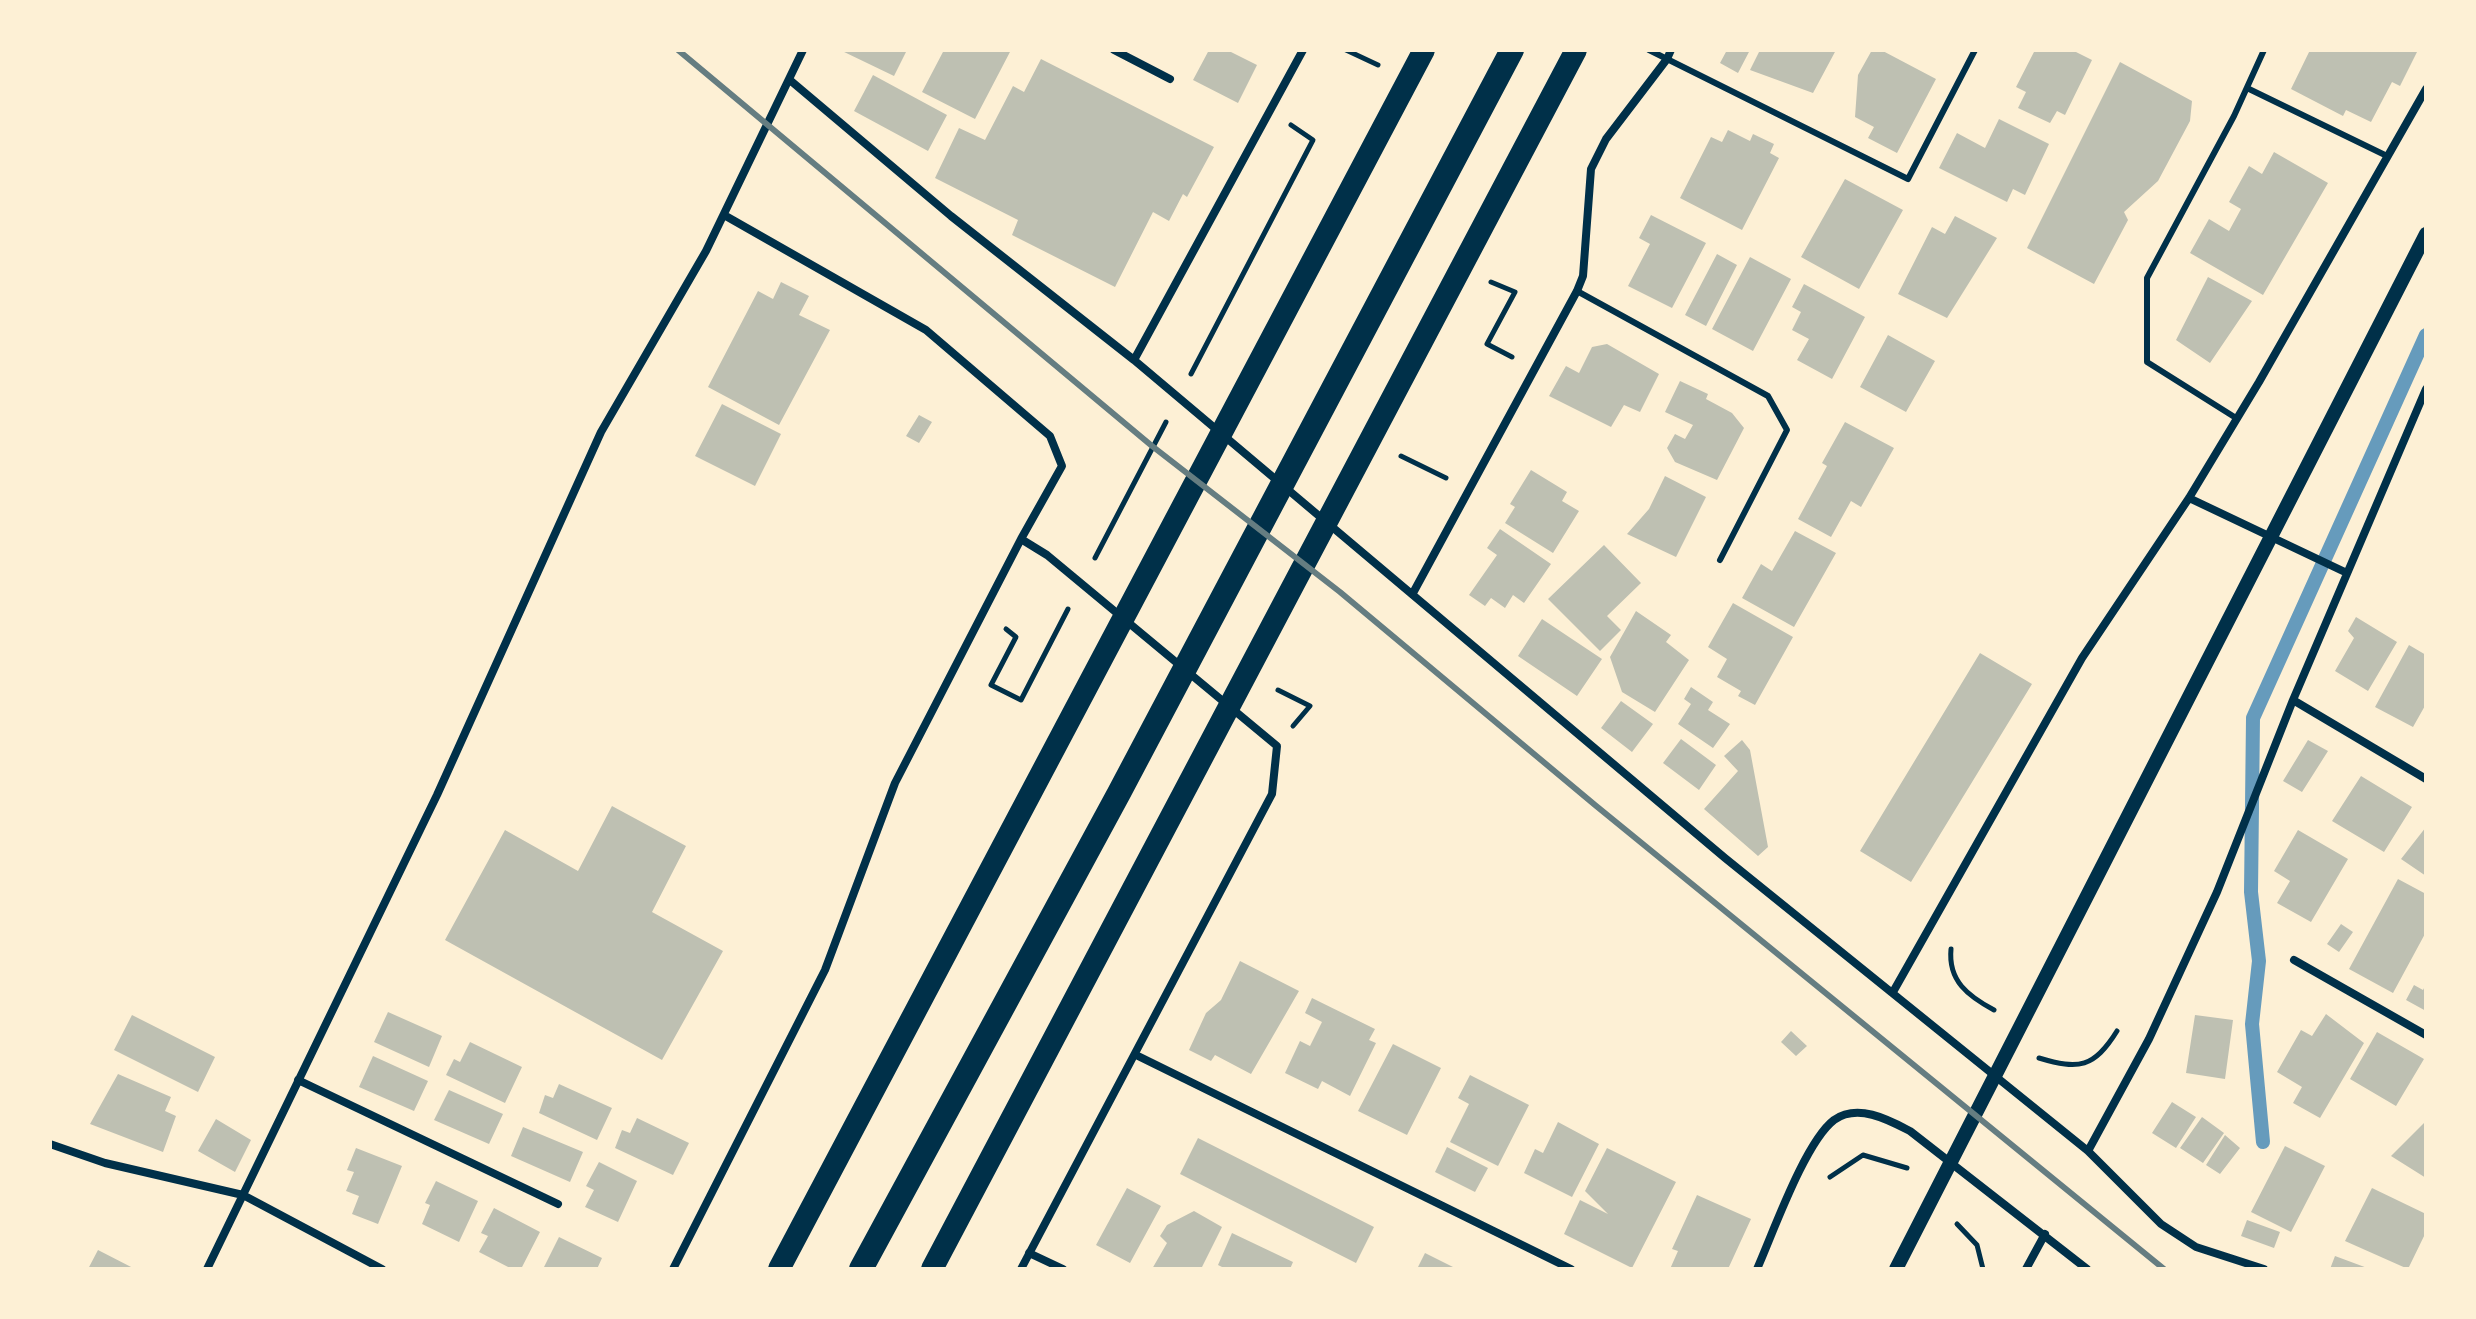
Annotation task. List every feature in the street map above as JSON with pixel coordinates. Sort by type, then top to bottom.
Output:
[{"type":"highway","points":[[779,1269],[1424,50]]},
{"type":"highway","points":[[861,1269],[1119,793],[1512,50]]},
{"type":"highway","points":[[932,1269],[1058,1036],[1576,50]]},
{"type":"street","points":[[207,1269],[437,795],[601,432],[724,215],[791,81],[803,50]]},
{"type":"street","points":[[1114,50],[1170,79]]},
{"type":"street","points":[[1134,360],[1303,50]]},
{"type":"street","points":[[1413,593],[1577,291],[1583,276],[1591,169],[1606,139],[1669,55]]},
{"type":"street","points":[[791,81],[963,226],[1134,360],[1725,858],[2088,1151],[2161,1224],[2196,1247],[2264,1269]]},
{"type":"street","points":[[1893,992],[2082,658],[2189,498],[2426,89]]},
{"type":"street","points":[[673,1269],[825,970],[895,783],[1062,466],[1050,436],[926,330],[724,215]]},
{"type":"street","points":[[1896,1269],[2426,234]]},
{"type":"street","points":[[2088,1151],[2157,1020],[2217,892],[2293,700],[2426,389]]},
{"type":"street","points":[[2189,498],[2347,573]]},
{"type":"street","points":[[1021,539],[1047,555],[1277,746],[1272,794],[1021,1269]]},
{"type":"street","points":[[2293,700],[2426,779]]},
{"type":"street","points":[[2294,960],[2426,1035]]},
{"type":"street","points":[[1136,1055],[1571,1269]]},
{"type":"street","points":[[298,1080],[558,1204]]},
{"type":"street","points":[[1757,1269],[1811,1151],[1835,1120],[1853,1114],[1878,1115],[1910,1131],[2087,1269]]},
{"type":"street","points":[[50,1144],[105,1163],[243,1195],[382,1269]]},
{"type":"street","points":[[2026,1269],[2045,1234]]},
{"type":"street","points":[[1029,1253],[1063,1269]]},
{"type":"lane","points":[[1649,50],[1669,55],[1908,179],[1975,50]]},
{"type":"lane","points":[[2236,418],[2147,362],[2147,278],[2264,50]]},
{"type":"lane","points":[[2247,88],[2387,156]]},
{"type":"lane","points":[[1577,291],[1768,396],[1787,430],[1720,560]]},
{"type":"path","points":[[1185,386],[1313,140]]},
{"type":"path","points":[[1485,295],[1492,281],[1515,292],[1487,344]]},
{"type":"path","points":[[1091,565],[1170,414]]},
{"type":"path","points":[[1400,456],[1424,468]]},
{"type":"path","points":[[1016,637],[991,685],[1021,700],[1070,606]]},
{"type":"path","points":[[1277,690],[1310,706]]},
{"type":"path","points":[[1951,940],[1950,962],[1954,978],[1976,1000],[1999,1013]]},
{"type":"path","points":[[2039,1058],[2074,1068],[2096,1058],[2107,1048],[2132,1007],[2157,1020]]},
{"type":"path","points":[[1790,1195],[1811,1197],[1839,1169],[1863,1155],[1917,1172]]},
{"type":"path","points":[[1957,1224],[1977,1245],[1983,1269]]},
{"type":"building","points":[[840,50],[907,50],[894,76]]},
{"type":"building","points":[[944,50],[1011,50],[975,119],[922,92]]},
{"type":"building","points":[[1209,50],[1227,50],[1257,65],[1238,103],[1193,80]]},
{"type":"building","points":[[1727,50],[1750,50],[1738,73],[1720,63]]},
{"type":"building","points":[[1760,50],[1836,50],[1813,93],[1750,70]]},
{"type":"building","points":[[1872,50],[1881,50],[1936,79],[1897,153],[1868,138],[1874,127],[1855,117],[1858,75]]},
{"type":"building","points":[[2035,50],[2072,50],[2092,60],[2065,115],[2057,111],[2050,123],[2018,108],[2026,92],[2016,87]]},
{"type":"building","points":[[2310,50],[2418,50],[2400,86],[2392,82],[2371,122],[2346,110],[2343,116],[2291,89]]},
{"type":"building","points":[[1041,59],[1214,147],[1187,197],[1183,194],[1169,221],[1153,212],[1115,287],[1012,235],[1018,220],[935,178],[959,128],[985,140],[1013,86],[1024,92]]},
{"type":"building","points":[[2120,62],[2192,101],[2190,121],[2158,181],[2124,212],[2128,220],[2094,284],[2027,248]]},
{"type":"building","points":[[873,75],[947,115],[928,151],[854,111]]},
{"type":"building","points":[[1999,119],[2049,144],[2025,195],[2013,189],[2007,202],[1939,168],[1957,133],[1985,148]]},
{"type":"building","points":[[1728,130],[1750,141],[1753,134],[1774,144],[1770,153],[1779,158],[1742,230],[1680,198],[1711,137],[1722,142]]},
{"type":"building","points":[[2274,152],[2328,183],[2263,295],[2190,253],[2209,219],[2229,231],[2241,209],[2229,202],[2249,166],[2262,174]]},
{"type":"building","points":[[1845,179],[1903,210],[1859,289],[1801,257]]},
{"type":"building","points":[[1651,215],[1706,243],[1672,308],[1628,286],[1650,244],[1639,238]]},
{"type":"building","points":[[1955,216],[1997,238],[1947,318],[1898,294],[1932,227],[1945,234]]},
{"type":"building","points":[[1717,254],[1737,265],[1706,326],[1685,315]]},
{"type":"building","points":[[1750,257],[1791,279],[1753,351],[1712,329]]},
{"type":"building","points":[[2208,277],[2252,301],[2210,363],[2176,340]]},
{"type":"building","points":[[781,282],[809,296],[799,315],[830,330],[779,425],[708,387],[758,291],[773,299]]},
{"type":"building","points":[[1804,284],[1865,317],[1832,379],[1797,360],[1809,339],[1792,330],[1801,312],[1792,307]]},
{"type":"building","points":[[1888,335],[1935,361],[1906,412],[1860,387]]},
{"type":"building","points":[[1607,344],[1659,374],[1640,412],[1624,405],[1611,427],[1549,396],[1566,366],[1579,373],[1592,347]]},
{"type":"building","points":[[1680,381],[1708,394],[1706,399],[1732,413],[1744,428],[1717,480],[1675,462],[1667,448],[1675,434],[1685,439],[1693,425],[1665,412]]},
{"type":"building","points":[[722,404],[781,434],[755,486],[695,456]]},
{"type":"building","points":[[919,415],[932,422],[919,443],[906,436]]},
{"type":"building","points":[[1845,422],[1894,448],[1861,507],[1851,501],[1831,537],[1798,519],[1827,466],[1822,463]]},
{"type":"building","points":[[1531,470],[1567,492],[1562,501],[1579,511],[1553,553],[1505,523],[1515,507],[1510,504]]},
{"type":"building","points":[[1665,476],[1706,497],[1676,557],[1627,534],[1649,509]]},
{"type":"building","points":[[1500,529],[1551,564],[1524,603],[1513,595],[1505,608],[1491,598],[1485,606],[1469,595],[1497,555],[1487,548]]},
{"type":"building","points":[[1795,531],[1836,553],[1794,627],[1742,598],[1761,564],[1772,571]]},
{"type":"building","points":[[1604,545],[1641,583],[1607,616],[1621,630],[1600,651],[1548,599]]},
{"type":"building","points":[[1733,603],[1793,637],[1755,705],[1738,696],[1741,691],[1717,677],[1727,659],[1708,647]]},
{"type":"building","points":[[1636,611],[1671,635],[1666,642],[1689,660],[1655,712],[1622,692],[1610,657]]},
{"type":"building","points":[[2356,617],[2397,642],[2368,691],[2335,671],[2354,638],[2348,631]]},
{"type":"building","points":[[1542,619],[1602,659],[1577,696],[1518,656]]},
{"type":"building","points":[[2409,645],[2426,655],[2426,704],[2413,727],[2375,707]]},
{"type":"building","points":[[1980,653],[2032,684],[1911,882],[1860,851]]},
{"type":"building","points":[[1691,687],[1713,702],[1708,710],[1730,724],[1713,748],[1678,724],[1691,704],[1684,699]]},
{"type":"building","points":[[1621,701],[1653,724],[1632,752],[1601,728]]},
{"type":"building","points":[[1681,739],[1716,765],[1699,790],[1663,763]]},
{"type":"building","points":[[1742,740],[1750,750],[1768,847],[1758,856],[1704,809],[1738,771],[1724,756]]},
{"type":"building","points":[[2308,740],[2328,751],[2302,792],[2283,781]]},
{"type":"building","points":[[2361,776],[2412,807],[2384,852],[2332,821]]},
{"type":"building","points":[[612,806],[686,846],[652,912],[723,951],[662,1060],[445,940],[505,830],[578,871]]},
{"type":"building","points":[[2426,827],[2426,876],[2401,859]]},
{"type":"building","points":[[2298,830],[2348,859],[2311,922],[2277,903],[2290,881],[2274,871]]},
{"type":"building","points":[[2398,879],[2426,894],[2426,932],[2393,993],[2349,969]]},
{"type":"building","points":[[2341,924],[2353,932],[2339,952],[2327,944]]},
{"type":"building","points":[[1240,961],[1299,991],[1251,1074],[1215,1055],[1211,1061],[1189,1050],[1206,1013],[1221,1000]]},
{"type":"building","points":[[2426,984],[2426,1011],[2406,1000],[2414,985],[2423,990]]},
{"type":"building","points":[[1312,998],[1375,1029],[1369,1040],[1376,1043],[1350,1096],[1322,1081],[1318,1089],[1285,1073],[1300,1041],[1310,1046],[1322,1022],[1305,1013]]},
{"type":"building","points":[[388,1012],[442,1036],[429,1067],[374,1042]]},
{"type":"building","points":[[2326,1014],[2364,1043],[2320,1118],[2293,1103],[2302,1087],[2277,1072],[2301,1030],[2312,1036]]},
{"type":"building","points":[[132,1015],[215,1057],[198,1092],[114,1050]]},
{"type":"building","points":[[2195,1015],[2233,1020],[2225,1079],[2186,1073]]},
{"type":"building","points":[[1791,1031],[1807,1046],[1796,1056],[1781,1042]]},
{"type":"building","points":[[2377,1032],[2424,1059],[2396,1106],[2350,1079]]},
{"type":"building","points":[[470,1042],[522,1067],[505,1103],[446,1075],[454,1059],[460,1062]]},
{"type":"building","points":[[1393,1044],[1441,1068],[1407,1135],[1358,1111]]},
{"type":"building","points":[[373,1056],[428,1081],[414,1111],[359,1087]]},
{"type":"building","points":[[118,1074],[171,1097],[165,1111],[176,1116],[163,1152],[90,1124]]},
{"type":"building","points":[[1470,1075],[1529,1105],[1498,1166],[1450,1142],[1469,1104],[1458,1098]]},
{"type":"building","points":[[559,1084],[612,1108],[597,1140],[539,1113],[545,1095],[553,1098]]},
{"type":"building","points":[[449,1090],[503,1114],[489,1144],[434,1120]]},
{"type":"building","points":[[2172,1102],[2196,1117],[2176,1148],[2152,1133]]},
{"type":"building","points":[[2202,1117],[2224,1133],[2203,1163],[2180,1148]]},
{"type":"building","points":[[637,1118],[689,1143],[673,1175],[615,1148],[622,1130],[630,1133]]},
{"type":"building","points":[[216,1119],[251,1140],[235,1172],[198,1151]]},
{"type":"building","points":[[2426,1121],[2426,1178],[2391,1156]]},
{"type":"building","points":[[1558,1122],[1599,1144],[1572,1197],[1524,1173],[1535,1149],[1543,1153]]},
{"type":"building","points":[[523,1127],[583,1152],[570,1182],[511,1156]]},
{"type":"building","points":[[2225,1135],[2240,1148],[2220,1174],[2206,1165]]},
{"type":"building","points":[[1198,1138],[1374,1227],[1356,1263],[1180,1174]]},
{"type":"building","points":[[2285,1146],[2325,1166],[2291,1232],[2251,1212]]},
{"type":"building","points":[[1447,1147],[1488,1168],[1475,1192],[1435,1172]]},
{"type":"building","points":[[356,1148],[402,1166],[378,1224],[352,1214],[359,1196],[346,1191],[354,1172],[347,1170]]},
{"type":"building","points":[[1607,1148],[1676,1182],[1632,1268],[1564,1234],[1580,1200],[1608,1214],[1585,1191]]},
{"type":"building","points":[[599,1162],[637,1181],[618,1222],[585,1207],[594,1190],[586,1186]]},
{"type":"building","points":[[436,1181],[478,1201],[459,1242],[422,1224],[430,1205],[425,1203]]},
{"type":"building","points":[[1127,1188],[1161,1206],[1130,1263],[1096,1245]]},
{"type":"building","points":[[2372,1188],[2426,1214],[2426,1232],[2408,1269],[2345,1241]]},
{"type":"building","points":[[1697,1195],[1751,1219],[1728,1269],[1670,1269],[1678,1251],[1672,1249]]},
{"type":"building","points":[[494,1208],[540,1232],[521,1269],[512,1269],[479,1252],[488,1236],[481,1233]]},
{"type":"building","points":[[1194,1211],[1222,1227],[1201,1269],[1152,1269],[1167,1243],[1160,1236],[1167,1225]]},
{"type":"building","points":[[2247,1220],[2280,1232],[2274,1248],[2241,1236]]},
{"type":"building","points":[[1232,1233],[1293,1262],[1290,1269],[1226,1269],[1218,1265]]},
{"type":"building","points":[[559,1237],[602,1258],[597,1269],[543,1269]]},
{"type":"building","points":[[98,1250],[135,1269],[88,1269]]},
{"type":"building","points":[[1425,1253],[1457,1269],[1417,1269]]},
{"type":"building","points":[[2335,1256],[2370,1269],[2330,1269]]},
{"type":"waterway","points":[[2263,1142],[2252,1024],[2259,961],[2251,892],[2253,718],[2426,335]]},
{"type":"railway","points":[[678,50],[1152,446],[1340,592],[1595,805],[2164,1269]]}]
